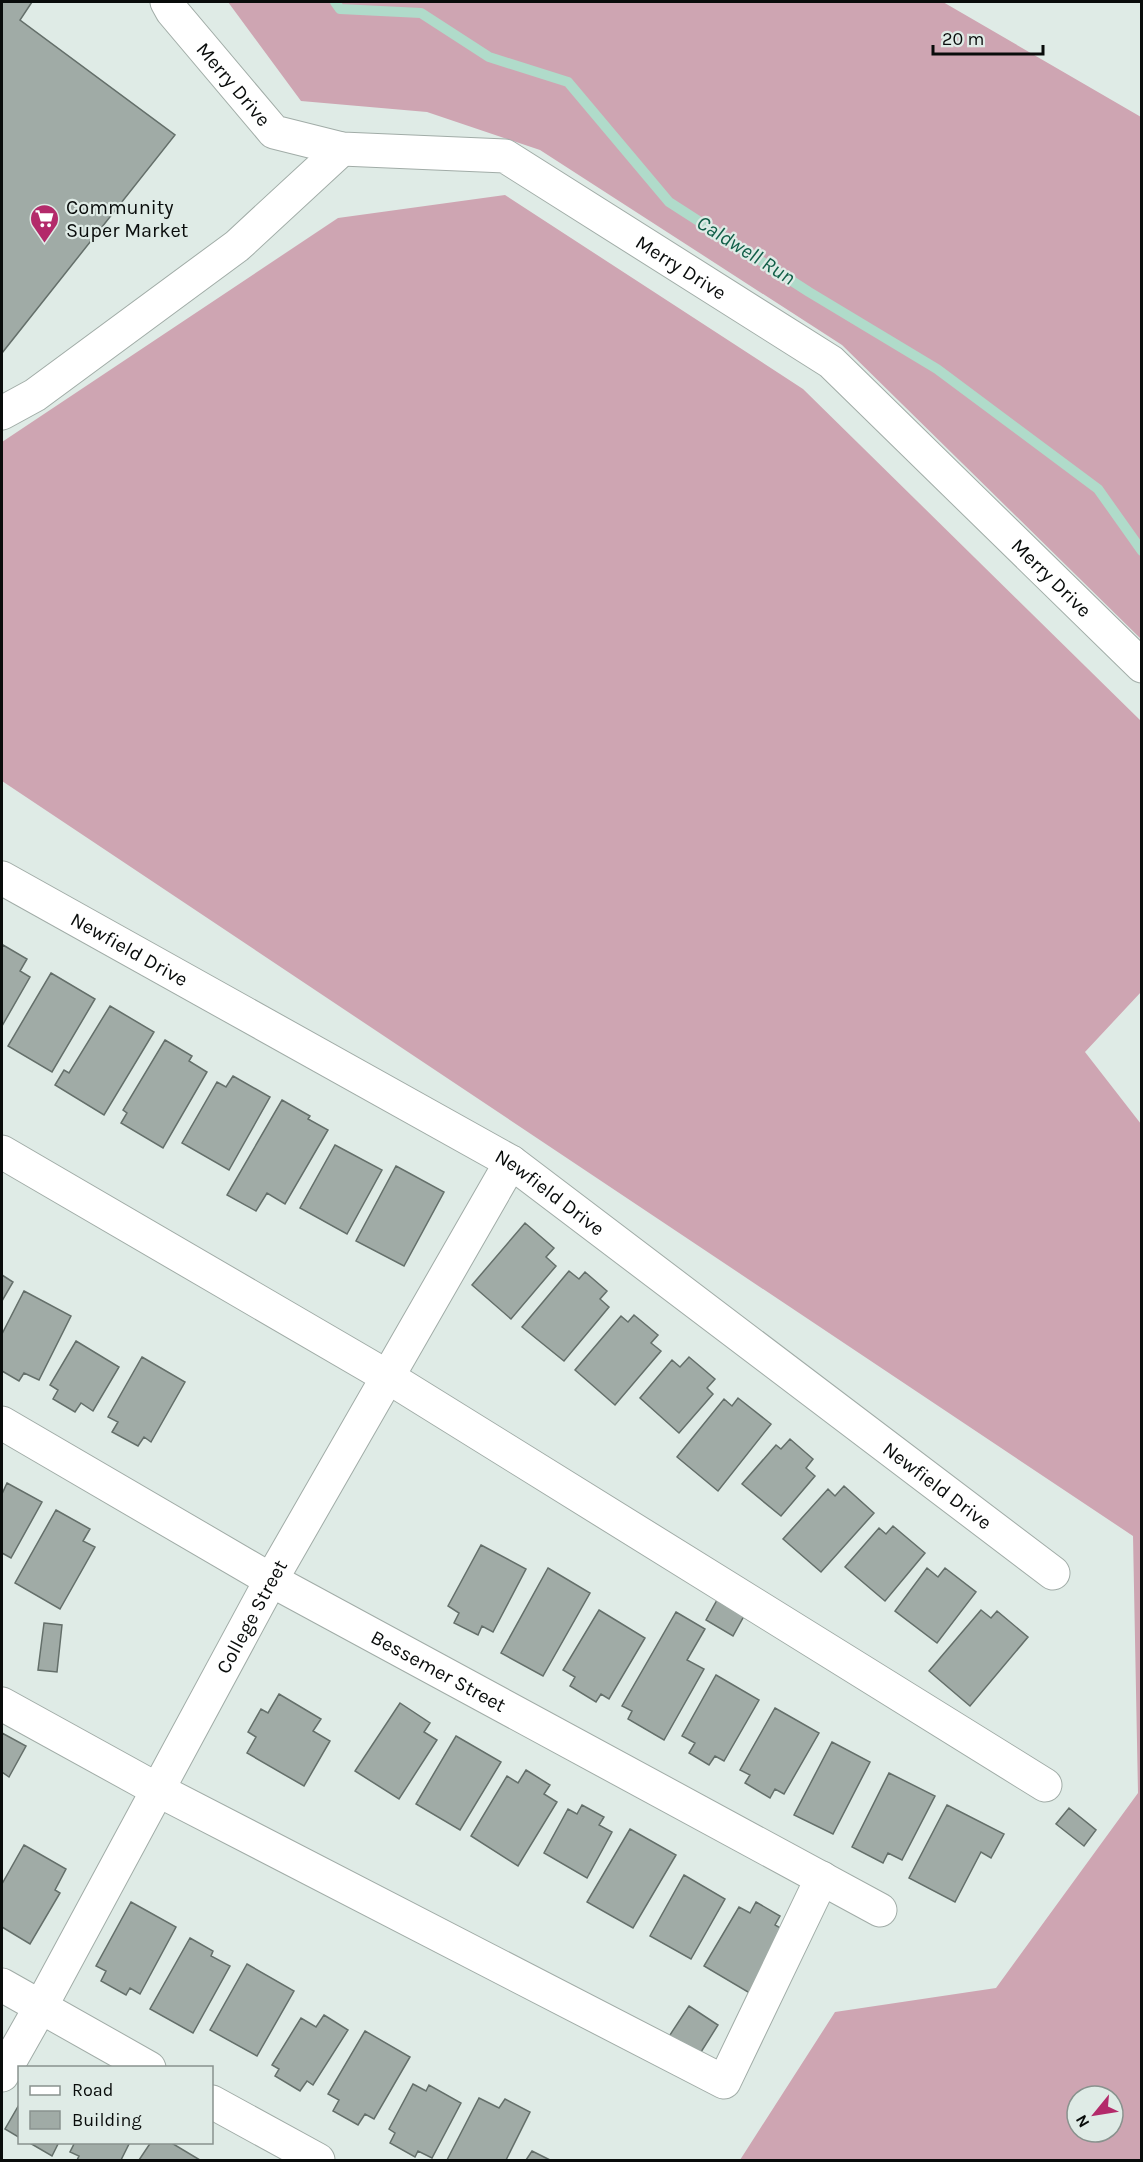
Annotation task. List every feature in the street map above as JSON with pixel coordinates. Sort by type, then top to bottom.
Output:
[{"type":"street","name":"Merry Drive","points":[[167,2],[172,11],[274,132],[342,149],[505,156],[831,362],[1142,666]]},
{"type":"street","points":[[2,413],[35,395],[237,246],[342,149]]},
{"type":"street","name":"Newfield Drive","points":[[2,878],[511,1162],[1053,1573]]},
{"type":"street","points":[[2,1152],[388,1377],[1045,1785]]},
{"type":"street","name":"College Street","points":[[2,2076],[271,1580],[511,1162]]},
{"type":"street","name":"Bessemer Street","points":[[2,1424],[271,1580],[880,1910]]},
{"type":"street","points":[[2,1704],[158,1790],[724,2082],[822,1878]]},
{"type":"street","points":[[2,1985],[147,2066]]},
{"type":"street","points":[[213,2103],[318,2160]]},
{"type":"shaded area","points":[[228,2],[943,2],[1141,117],[1141,639],[842,345],[540,150],[427,112],[301,101]]},
{"type":"shaded area","points":[[505,195],[803,389],[1141,721],[1141,992],[1085,1052],[1141,1124],[1141,2160],[740,2160],[835,2012],[996,1988],[1138,1793],[1133,1536],[2,781],[2,442],[338,218]]},
{"type":"building","name":"Community Super Market","points":[[2,2],[32,2],[20,20],[175,135],[2,353]]},
{"type":"building","points":[[3,945],[27,959],[20,971],[30,977],[2,1026],[2,948]]},
{"type":"building","points":[[51,973],[95,999],[52,1072],[8,1046]]},
{"type":"building","points":[[110,1006],[154,1032],[104,1115],[55,1085],[64,1070],[69,1073]]},
{"type":"building","points":[[165,1040],[192,1056],[189,1061],[207,1072],[163,1148],[121,1123],[127,1113],[123,1110]]},
{"type":"building","points":[[233,1076],[270,1097],[229,1170],[182,1143],[217,1082],[226,1087]]},
{"type":"building","points":[[282,1100],[310,1116],[308,1119],[328,1130],[285,1204],[267,1193],[256,1211],[227,1195]]},
{"type":"building","points":[[335,1145],[382,1170],[347,1234],[300,1208]]},
{"type":"building","points":[[396,1166],[444,1192],[404,1266],[356,1241]]},
{"type":"building","points":[[525,1223],[554,1248],[546,1257],[556,1266],[511,1319],[472,1285]]},
{"type":"building","points":[[569,1271],[579,1279],[585,1272],[607,1291],[600,1299],[609,1307],[564,1361],[522,1327]]},
{"type":"building","points":[[2,1275],[13,1282],[2,1301]]},
{"type":"building","points":[[24,1291],[71,1316],[39,1380],[24,1373],[19,1381],[2,1371],[2,1334]]},
{"type":"building","points":[[634,1315],[658,1335],[651,1343],[661,1351],[615,1405],[575,1370],[621,1316],[628,1322]]},
{"type":"building","points":[[76,1341],[119,1367],[93,1411],[81,1403],[75,1412],[53,1399],[58,1390],[50,1385]]},
{"type":"building","points":[[142,1357],[185,1382],[151,1442],[144,1437],[138,1446],[112,1432],[118,1422],[108,1417]]},
{"type":"building","points":[[689,1357],[715,1379],[707,1388],[713,1394],[679,1433],[640,1398],[672,1360],[680,1367]]},
{"type":"building","points":[[738,1398],[771,1424],[718,1491],[677,1457],[724,1399],[732,1406]]},
{"type":"building","points":[[790,1439],[813,1459],[806,1468],[815,1476],[781,1516],[742,1484],[776,1445],[781,1449]]},
{"type":"building","points":[[7,1483],[42,1502],[11,1558],[2,1553],[2,1494]]},
{"type":"building","points":[[844,1486],[874,1513],[821,1572],[783,1539],[828,1489],[835,1496]]},
{"type":"building","points":[[56,1510],[90,1529],[83,1541],[95,1547],[60,1609],[15,1583]]},
{"type":"building","points":[[893,1526],[925,1553],[885,1601],[845,1567],[879,1528],[886,1534]]},
{"type":"building","points":[[481,1545],[526,1569],[493,1632],[482,1626],[478,1635],[454,1623],[459,1613],[448,1606]]},
{"type":"building","points":[[548,1568],[590,1593],[543,1676],[501,1653]]},
{"type":"building","points":[[927,1568],[938,1577],[945,1568],[976,1592],[937,1643],[895,1611]]},
{"type":"building","points":[[717,1600],[744,1616],[733,1636],[706,1620]]},
{"type":"building","points":[[599,1610],[645,1638],[609,1699],[601,1694],[596,1702],[570,1686],[575,1677],[563,1670]]},
{"type":"building","points":[[981,1610],[991,1618],[997,1611],[1028,1637],[970,1706],[929,1671]]},
{"type":"building","points":[[676,1612],[705,1629],[687,1660],[704,1669],[664,1740],[628,1719],[632,1711],[622,1706]]},
{"type":"building","points":[[44,1623],[62,1625],[57,1672],[38,1670]]},
{"type":"building","points":[[716,1675],[759,1700],[724,1761],[715,1756],[709,1765],[689,1753],[695,1743],[682,1736]]},
{"type":"building","points":[[279,1694],[321,1719],[313,1731],[330,1741],[304,1786],[247,1753],[256,1737],[248,1732],[261,1709],[268,1713]]},
{"type":"building","points":[[400,1703],[430,1723],[424,1732],[437,1740],[399,1799],[355,1771]]},
{"type":"building","points":[[775,1708],[819,1733],[784,1794],[775,1789],[770,1798],[745,1783],[750,1775],[740,1770]]},
{"type":"building","points":[[2,1733],[26,1746],[9,1777],[2,1772]]},
{"type":"building","points":[[456,1736],[501,1762],[460,1830],[416,1804]]},
{"type":"building","points":[[832,1742],[870,1762],[833,1834],[794,1815]]},
{"type":"building","points":[[526,1770],[550,1785],[544,1794],[557,1802],[518,1866],[471,1836],[507,1776],[518,1783]]},
{"type":"building","points":[[889,1773],[935,1796],[902,1860],[888,1853],[883,1863],[852,1847]]},
{"type":"building","points":[[582,1805],[604,1817],[599,1825],[612,1832],[587,1878],[544,1853],[568,1809],[577,1814]]},
{"type":"building","points":[[947,1805],[1004,1834],[991,1858],[981,1852],[955,1902],[909,1878]]},
{"type":"building","points":[[1069,1808],[1096,1830],[1084,1846],[1056,1824]]},
{"type":"building","points":[[630,1829],[676,1855],[633,1928],[587,1902]]},
{"type":"building","points":[[24,1845],[66,1869],[55,1890],[60,1893],[30,1944],[2,1927],[2,1884]]},
{"type":"building","points":[[684,1875],[725,1899],[691,1959],[650,1936]]},
{"type":"building","points":[[131,1902],[176,1927],[140,1994],[130,1988],[126,1995],[101,1981],[106,1971],[96,1966]]},
{"type":"building","points":[[756,1902],[780,1916],[775,1925],[789,1933],[753,1995],[704,1966],[739,1907],[750,1913]]},
{"type":"building","points":[[190,1938],[213,1951],[211,1956],[230,1966],[193,2033],[150,2009]]},
{"type":"building","points":[[247,1964],[294,1991],[257,2056],[210,2030]]},
{"type":"building","points":[[689,2006],[718,2025],[696,2060],[666,2041]]},
{"type":"building","points":[[324,2015],[348,2030],[313,2085],[307,2081],[300,2091],[275,2076],[279,2069],[272,2065],[301,2018],[316,2027]]},
{"type":"building","points":[[365,2031],[410,2057],[374,2119],[365,2114],[358,2125],[333,2111],[339,2100],[328,2094]]},
{"type":"building","points":[[413,2084],[426,2091],[429,2085],[461,2103],[432,2158],[418,2151],[415,2157],[390,2143],[395,2133],[389,2129]]},
{"type":"building","points":[[479,2098],[499,2108],[505,2099],[530,2112],[506,2160],[447,2160]]},
{"type":"building","points":[[18,2106],[18,2137],[5,2129]]},
{"type":"building","points":[[31,2144],[58,2144],[52,2156]]},
{"type":"building","points":[[74,2144],[129,2144],[121,2160],[77,2160],[79,2156],[70,2152]]},
{"type":"building","points":[[150,2144],[173,2144],[200,2160],[139,2160]]},
{"type":"building","points":[[532,2151],[550,2160],[526,2160]]},
{"type":"waterway","name":"Caldwell Run","points":[[335,2],[340,9],[421,13],[489,57],[568,82],[669,202],[809,292],[937,369],[1098,489],[1142,551]]},
{"type":"place","name":"Community Super Market","points":[[45,244]]}]
